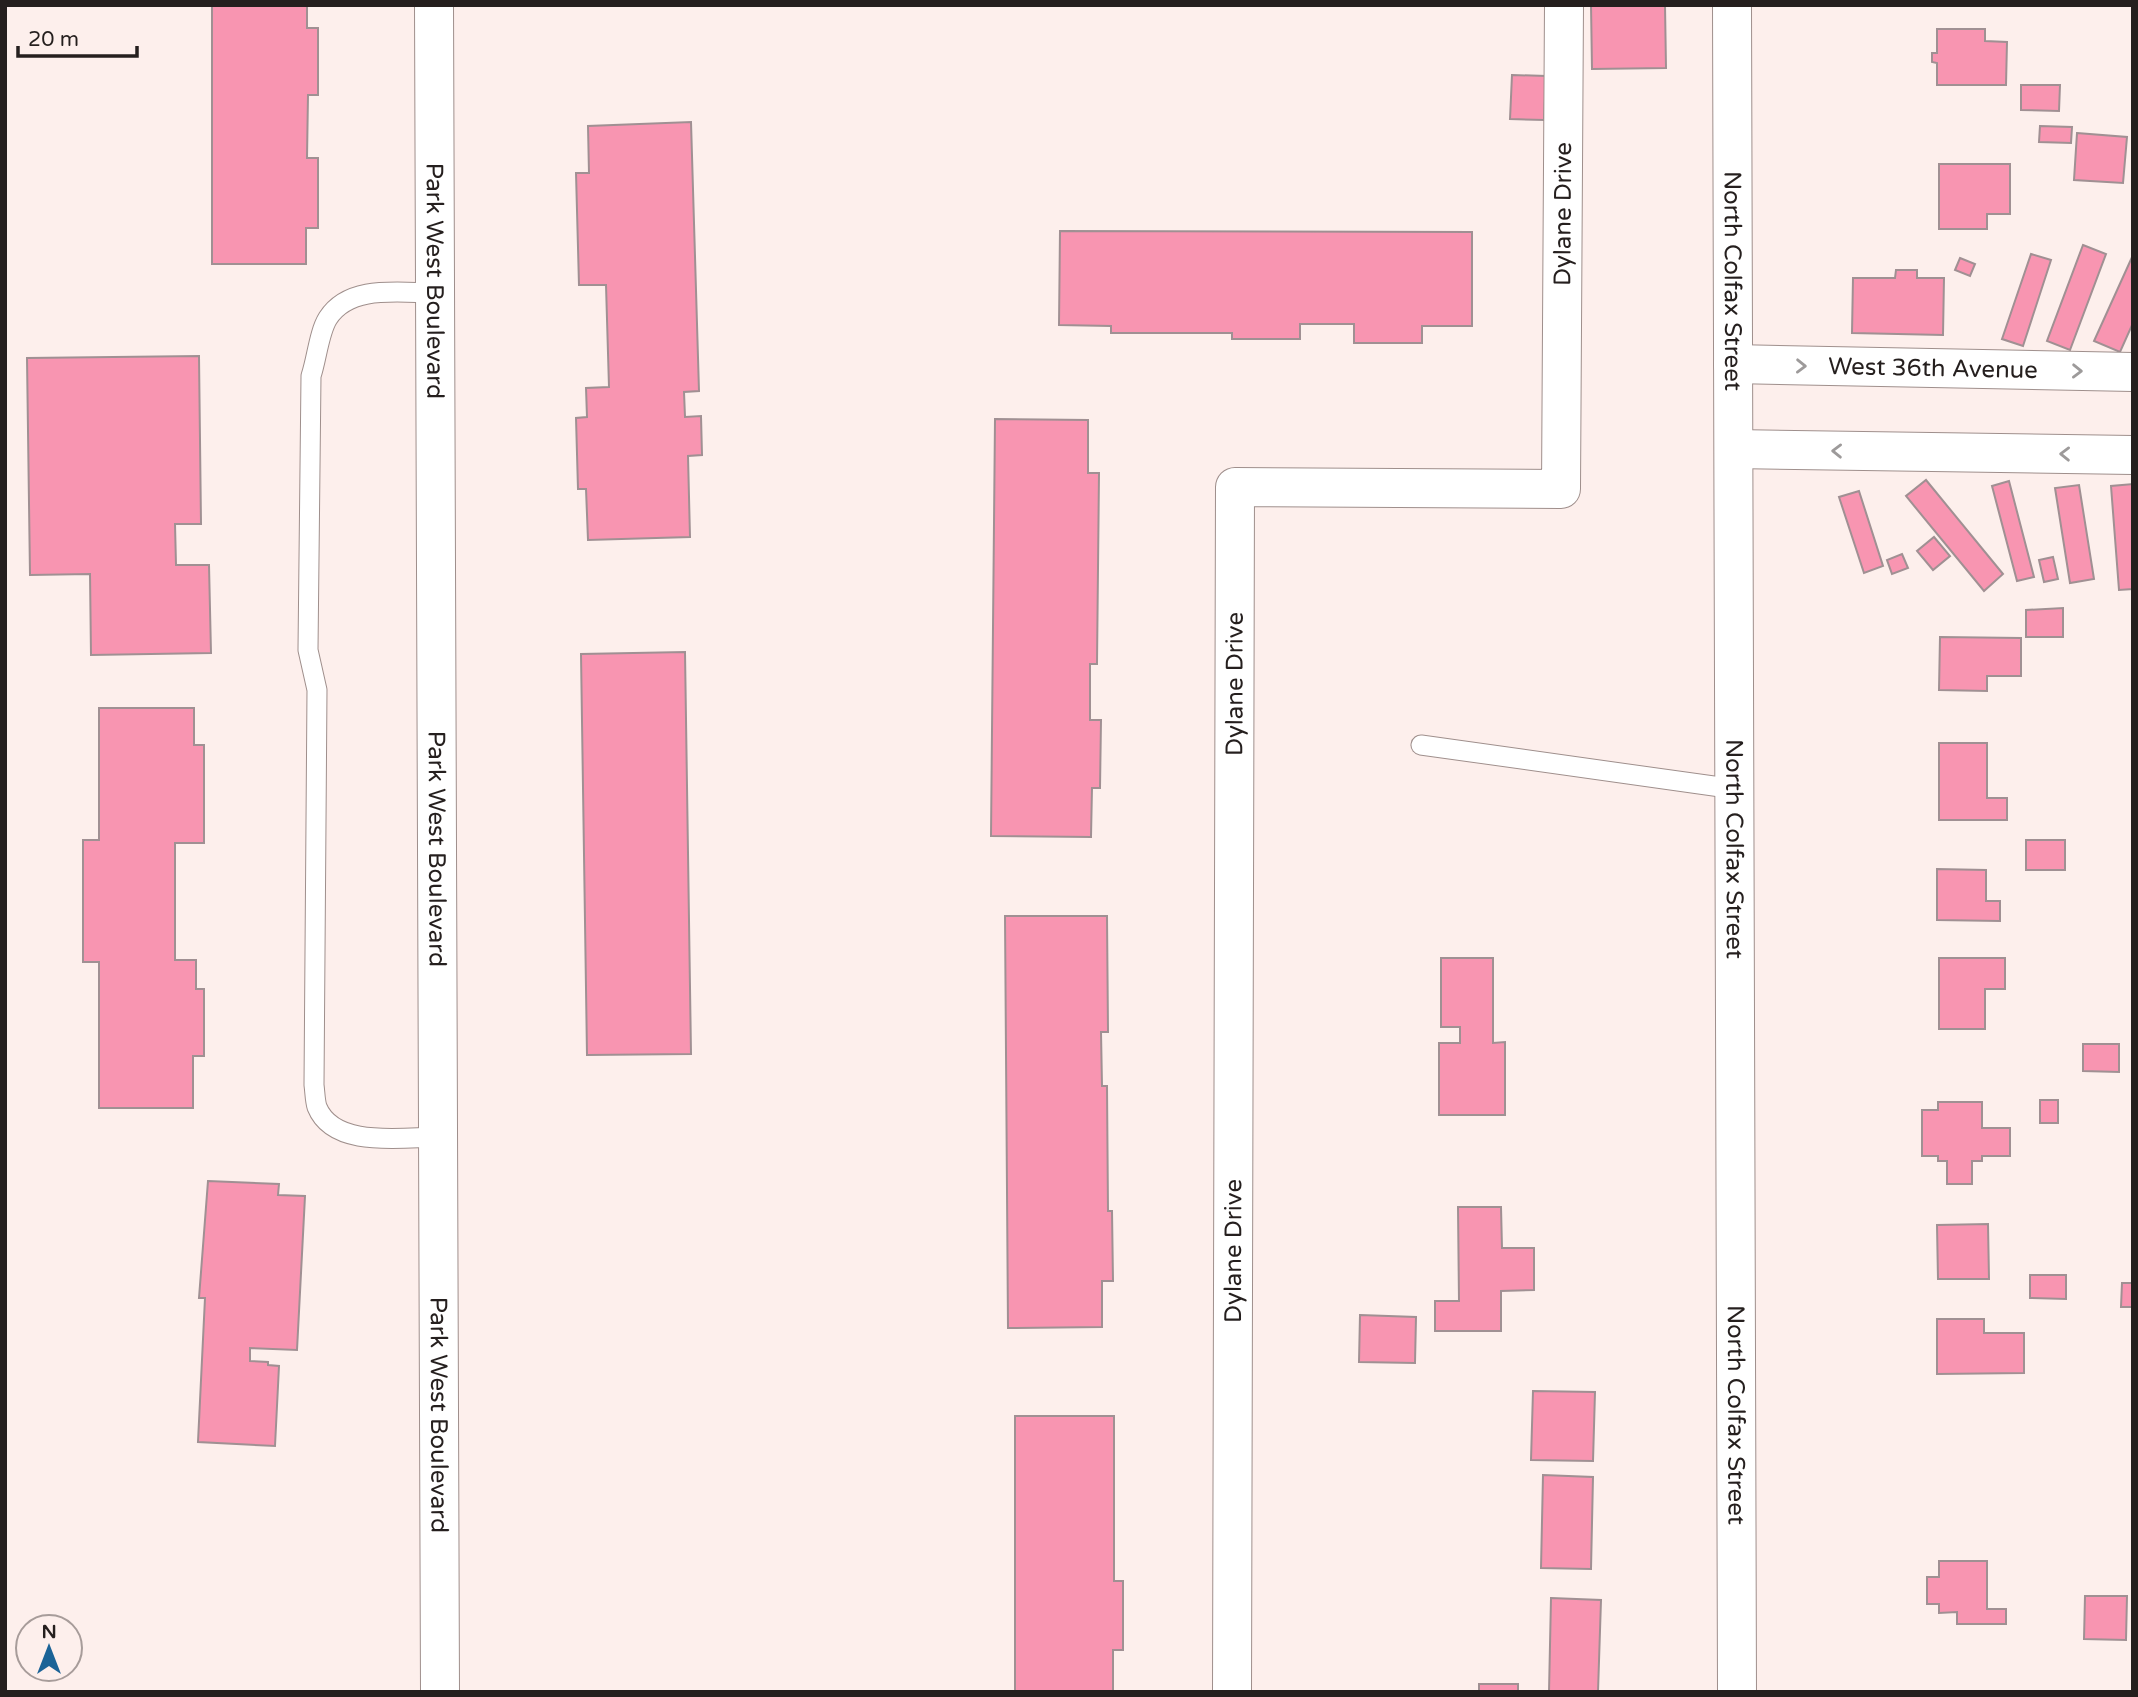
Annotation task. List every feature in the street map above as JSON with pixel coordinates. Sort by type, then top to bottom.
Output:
[{"type":"street","name":"Park West Boulevard","points":[[434,5],[440,1692]]},
{"type":"street","name":"Dylane Drive","points":[[1232,1692],[1235,487],[1561,489],[1564,5]]},
{"type":"street","name":"North Colfax Street","points":[[1732,5],[1737,1692]]},
{"type":"street","name":"West 36th Avenue","points":[[1733,364],[2133,372]]},
{"type":"street","points":[[1734,449],[2133,455]]},
{"type":"lane","points":[[435,293],[371,293],[353,297],[327,318],[311,376],[308,650],[317,690],[314,1085],[318,1108],[330,1123],[348,1133],[369,1137],[438,1137]]},
{"type":"lane","points":[[1421,745],[1735,789]]},
{"type":"building","points":[[212,5],[307,5],[307,28],[318,28],[318,95],[308,95],[307,158],[318,158],[318,228],[306,228],[306,264],[212,264]]},
{"type":"building","points":[[1591,5],[1665,5],[1666,68],[1592,69]]},
{"type":"building","points":[[1937,29],[1985,29],[1985,41],[2007,42],[2006,85],[1937,85],[1937,63],[1932,62],[1932,53],[1937,53]]},
{"type":"building","points":[[1512,75],[1546,76],[1544,120],[1510,119]]},
{"type":"building","points":[[2021,85],[2060,85],[2059,111],[2021,110]]},
{"type":"building","points":[[691,122],[699,391],[684,392],[685,417],[701,416],[702,455],[688,456],[690,537],[588,540],[586,489],[578,489],[576,418],[587,417],[586,388],[609,387],[606,285],[579,285],[576,173],[589,173],[588,126]]},
{"type":"building","points":[[2040,126],[2072,127],[2071,143],[2039,142]]},
{"type":"building","points":[[2077,133],[2127,137],[2123,183],[2074,180]]},
{"type":"building","points":[[1939,164],[2010,164],[2010,214],[1987,214],[1987,229],[1939,229]]},
{"type":"building","points":[[1060,231],[1472,232],[1472,326],[1422,326],[1422,343],[1354,343],[1354,324],[1300,324],[1300,339],[1232,339],[1232,333],[1111,333],[1111,326],[1059,325]]},
{"type":"building","points":[[2083,245],[2106,254],[2070,350],[2047,341]]},
{"type":"building","points":[[2031,254],[2051,260],[2023,346],[2002,339]]},
{"type":"building","points":[[2133,255],[2133,323],[2120,352],[2094,341]]},
{"type":"building","points":[[1960,258],[1975,264],[1970,276],[1955,270]]},
{"type":"building","points":[[1896,270],[1917,270],[1917,278],[1944,278],[1943,335],[1852,333],[1853,278],[1895,278]]},
{"type":"building","points":[[199,356],[201,524],[175,524],[176,565],[209,565],[211,653],[91,655],[90,574],[30,575],[27,358]]},
{"type":"building","points":[[995,419],[1088,420],[1088,473],[1099,473],[1097,664],[1090,664],[1090,720],[1101,720],[1100,788],[1092,788],[1091,837],[991,836]]},
{"type":"building","points":[[1926,480],[2003,574],[1984,591],[1906,496]]},
{"type":"building","points":[[2009,481],[2034,577],[2017,581],[1992,486]]},
{"type":"building","points":[[2133,484],[2133,589],[2119,590],[2111,486]]},
{"type":"building","points":[[2079,485],[2094,579],[2070,583],[2055,488]]},
{"type":"building","points":[[1859,491],[1883,566],[1864,573],[1839,497]]},
{"type":"building","points":[[1934,537],[1950,556],[1933,570],[1917,551]]},
{"type":"building","points":[[1902,554],[1908,568],[1892,574],[1887,560]]},
{"type":"building","points":[[2053,557],[2058,579],[2044,582],[2039,560]]},
{"type":"building","points":[[2063,608],[2063,637],[2026,637],[2026,610]]},
{"type":"building","points":[[1940,637],[2021,638],[2021,676],[1987,676],[1987,691],[1939,690]]},
{"type":"building","points":[[685,652],[691,1054],[587,1055],[581,654]]},
{"type":"building","points":[[99,708],[194,708],[194,745],[204,745],[204,843],[175,843],[175,960],[196,960],[196,989],[204,989],[204,1056],[193,1056],[193,1108],[99,1108],[99,962],[83,962],[83,840],[99,840]]},
{"type":"building","points":[[1939,743],[1987,743],[1987,798],[2007,798],[2007,820],[1939,820]]},
{"type":"building","points":[[2026,840],[2065,840],[2065,870],[2026,870]]},
{"type":"building","points":[[1937,869],[1986,870],[1986,901],[2000,901],[2000,921],[1937,920]]},
{"type":"building","points":[[1005,916],[1107,916],[1108,1032],[1101,1032],[1102,1086],[1107,1086],[1108,1211],[1112,1211],[1113,1281],[1102,1281],[1102,1327],[1008,1328]]},
{"type":"building","points":[[1441,958],[1493,958],[1493,1043],[1505,1042],[1505,1115],[1439,1115],[1439,1043],[1460,1043],[1460,1027],[1441,1027]]},
{"type":"building","points":[[1939,958],[2005,958],[2005,989],[1985,989],[1985,1029],[1939,1029]]},
{"type":"building","points":[[2083,1044],[2119,1044],[2119,1072],[2083,1071]]},
{"type":"building","points":[[2040,1100],[2058,1100],[2058,1123],[2040,1123]]},
{"type":"building","points":[[1938,1102],[1982,1102],[1982,1128],[2010,1128],[2010,1156],[1982,1156],[1982,1161],[1972,1161],[1972,1184],[1947,1184],[1947,1161],[1938,1161],[1938,1156],[1922,1156],[1922,1110],[1938,1110]]},
{"type":"building","points":[[208,1181],[279,1184],[278,1195],[305,1196],[297,1350],[250,1348],[250,1361],[279,1366],[275,1446],[198,1442],[205,1298],[199,1298]]},
{"type":"building","points":[[1458,1207],[1501,1207],[1502,1248],[1534,1248],[1534,1290],[1501,1291],[1501,1331],[1435,1331],[1435,1301],[1459,1301]]},
{"type":"building","points":[[1988,1224],[1989,1279],[1938,1279],[1937,1225]]},
{"type":"building","points":[[2030,1275],[2066,1275],[2066,1299],[2030,1298]]},
{"type":"building","points":[[2122,1283],[2133,1283],[2133,1307],[2121,1307]]},
{"type":"building","points":[[1360,1315],[1416,1317],[1415,1363],[1359,1362]]},
{"type":"building","points":[[1937,1319],[1984,1319],[1984,1333],[2024,1333],[2024,1373],[1937,1374]]},
{"type":"building","points":[[1533,1391],[1595,1392],[1593,1461],[1531,1460]]},
{"type":"building","points":[[1015,1416],[1114,1416],[1114,1581],[1123,1581],[1123,1650],[1113,1650],[1113,1692],[1015,1692]]},
{"type":"building","points":[[1543,1475],[1593,1477],[1591,1569],[1541,1568]]},
{"type":"building","points":[[1939,1561],[1987,1561],[1987,1609],[2006,1609],[2006,1624],[1957,1624],[1957,1612],[1939,1613],[1939,1604],[1927,1604],[1927,1577],[1939,1577]]},
{"type":"building","points":[[2085,1596],[2127,1596],[2126,1640],[2084,1639]]},
{"type":"building","points":[[1551,1598],[1601,1600],[1598,1692],[1549,1692]]},
{"type":"building","points":[[1479,1684],[1518,1684],[1518,1692],[1479,1692]]}]
